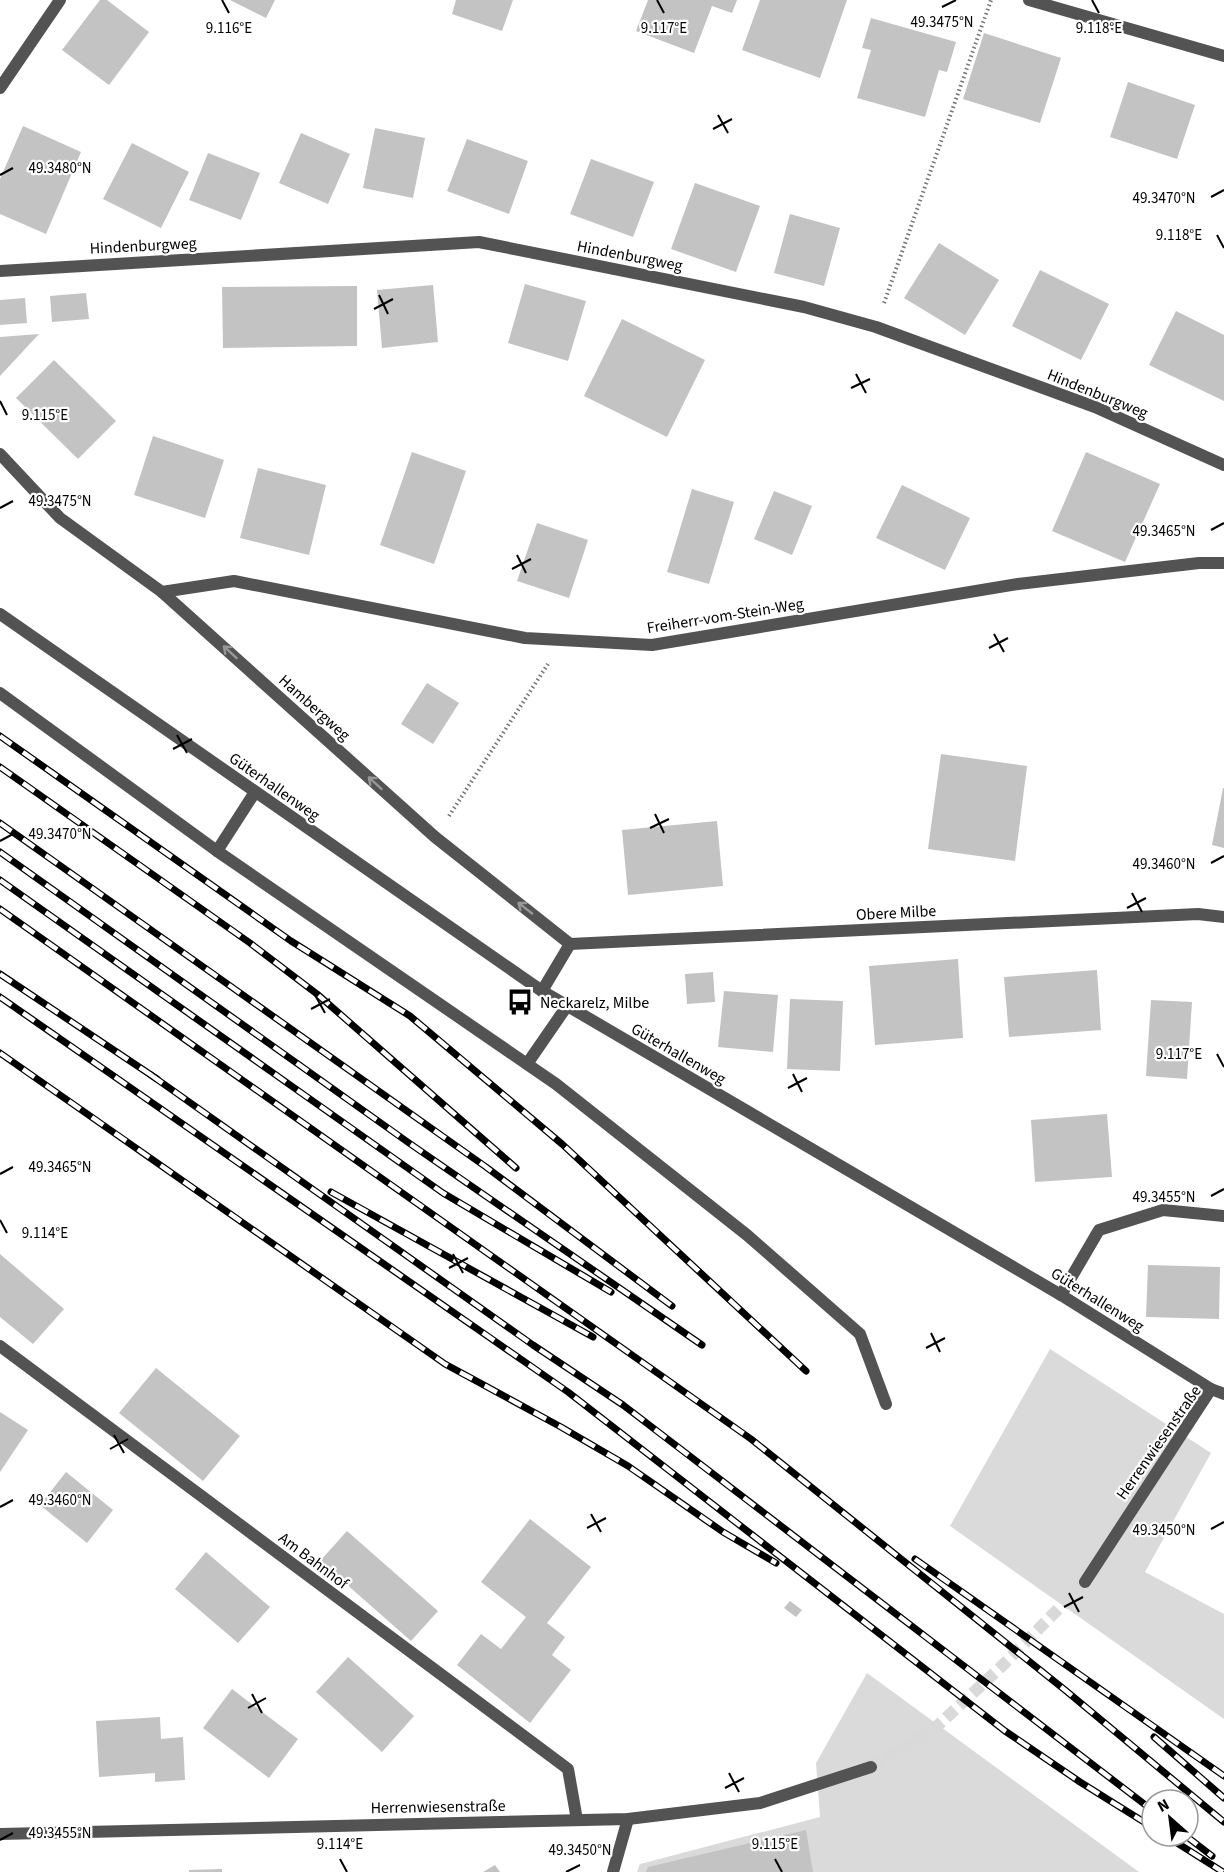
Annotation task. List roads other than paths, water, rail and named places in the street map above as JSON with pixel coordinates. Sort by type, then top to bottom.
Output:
[{"type":"street","points":[[0,88],[60,0]]},
{"type":"street","points":[[1029,0],[1224,56]]},
{"type":"street","name":"Hindenburgweg","points":[[0,271],[478,242],[804,307],[876,327],[1095,407],[1224,465]]},
{"type":"street","name":"Hambergweg","points":[[0,454],[60,518],[162,592],[435,837],[570,944]]},
{"type":"street","name":"Freiherr-vom-Stein-Weg","points":[[162,592],[234,581],[525,638],[652,645],[1018,584],[1199,563],[1224,563]]},
{"type":"street","name":"Güterhallenweg","points":[[0,614],[542,991],[1061,1295],[1211,1389]]},
{"type":"street","points":[[0,693],[217,851],[565,1091],[747,1235],[860,1334],[886,1404]]},
{"type":"street","points":[[217,851],[255,792]]},
{"type":"street","name":"Obere Milbe","points":[[570,944],[1198,914],[1224,917]]},
{"type":"street","points":[[542,991],[570,944]]},
{"type":"street","points":[[527,1064],[567,1006]]},
{"type":"street","points":[[1061,1295],[1099,1230],[1163,1210],[1224,1216]]},
{"type":"street","name":"Am Bahnhof","points":[[0,1346],[568,1769],[577,1820]]},
{"type":"street","name":"Herrenwiesenstraße","points":[[1085,1582],[1211,1389],[1224,1394]]},
{"type":"street","name":"Herrenwiesenstraße","points":[[0,1834],[628,1819],[760,1803],[871,1767]]},
{"type":"street","points":[[613,1872],[628,1819]]},
{"type":"tunnel","points":[[871,1767],[934,1729],[1001,1667],[1085,1582]]},
{"type":"railway","points":[[0,736],[291,941],[410,1016],[562,1144],[806,1371]]},
{"type":"railway","points":[[0,767],[250,943],[317,994],[516,1168]]},
{"type":"railway","points":[[0,823],[486,1167],[672,1306]]},
{"type":"railway","points":[[0,852],[409,1143],[702,1345]]},
{"type":"railway","points":[[0,880],[443,1193],[611,1292]]},
{"type":"railway","points":[[0,909],[751,1439],[1065,1690],[1224,1822]]},
{"type":"railway","points":[[0,974],[157,1079]]},
{"type":"railway","points":[[0,997],[568,1392],[1005,1731],[1140,1820]]},
{"type":"railway","points":[[0,1053],[445,1364],[628,1466],[723,1532],[776,1563]]},
{"type":"railway","points":[[151,1075],[533,1345],[623,1405],[1140,1801]]},
{"type":"railway","points":[[331,1192],[593,1337]]},
{"type":"railway","points":[[915,1559],[1224,1776]]},
{"type":"railway","points":[[1154,1737],[1224,1798]]},
{"type":"railway","points":[[1200,1847],[1212,1856]]},
{"type":"railway","points":[[1185,1848],[1223,1872]]},
{"type":"place","name":"Neckarelz, Milbe","points":[[520,1002]]}]
